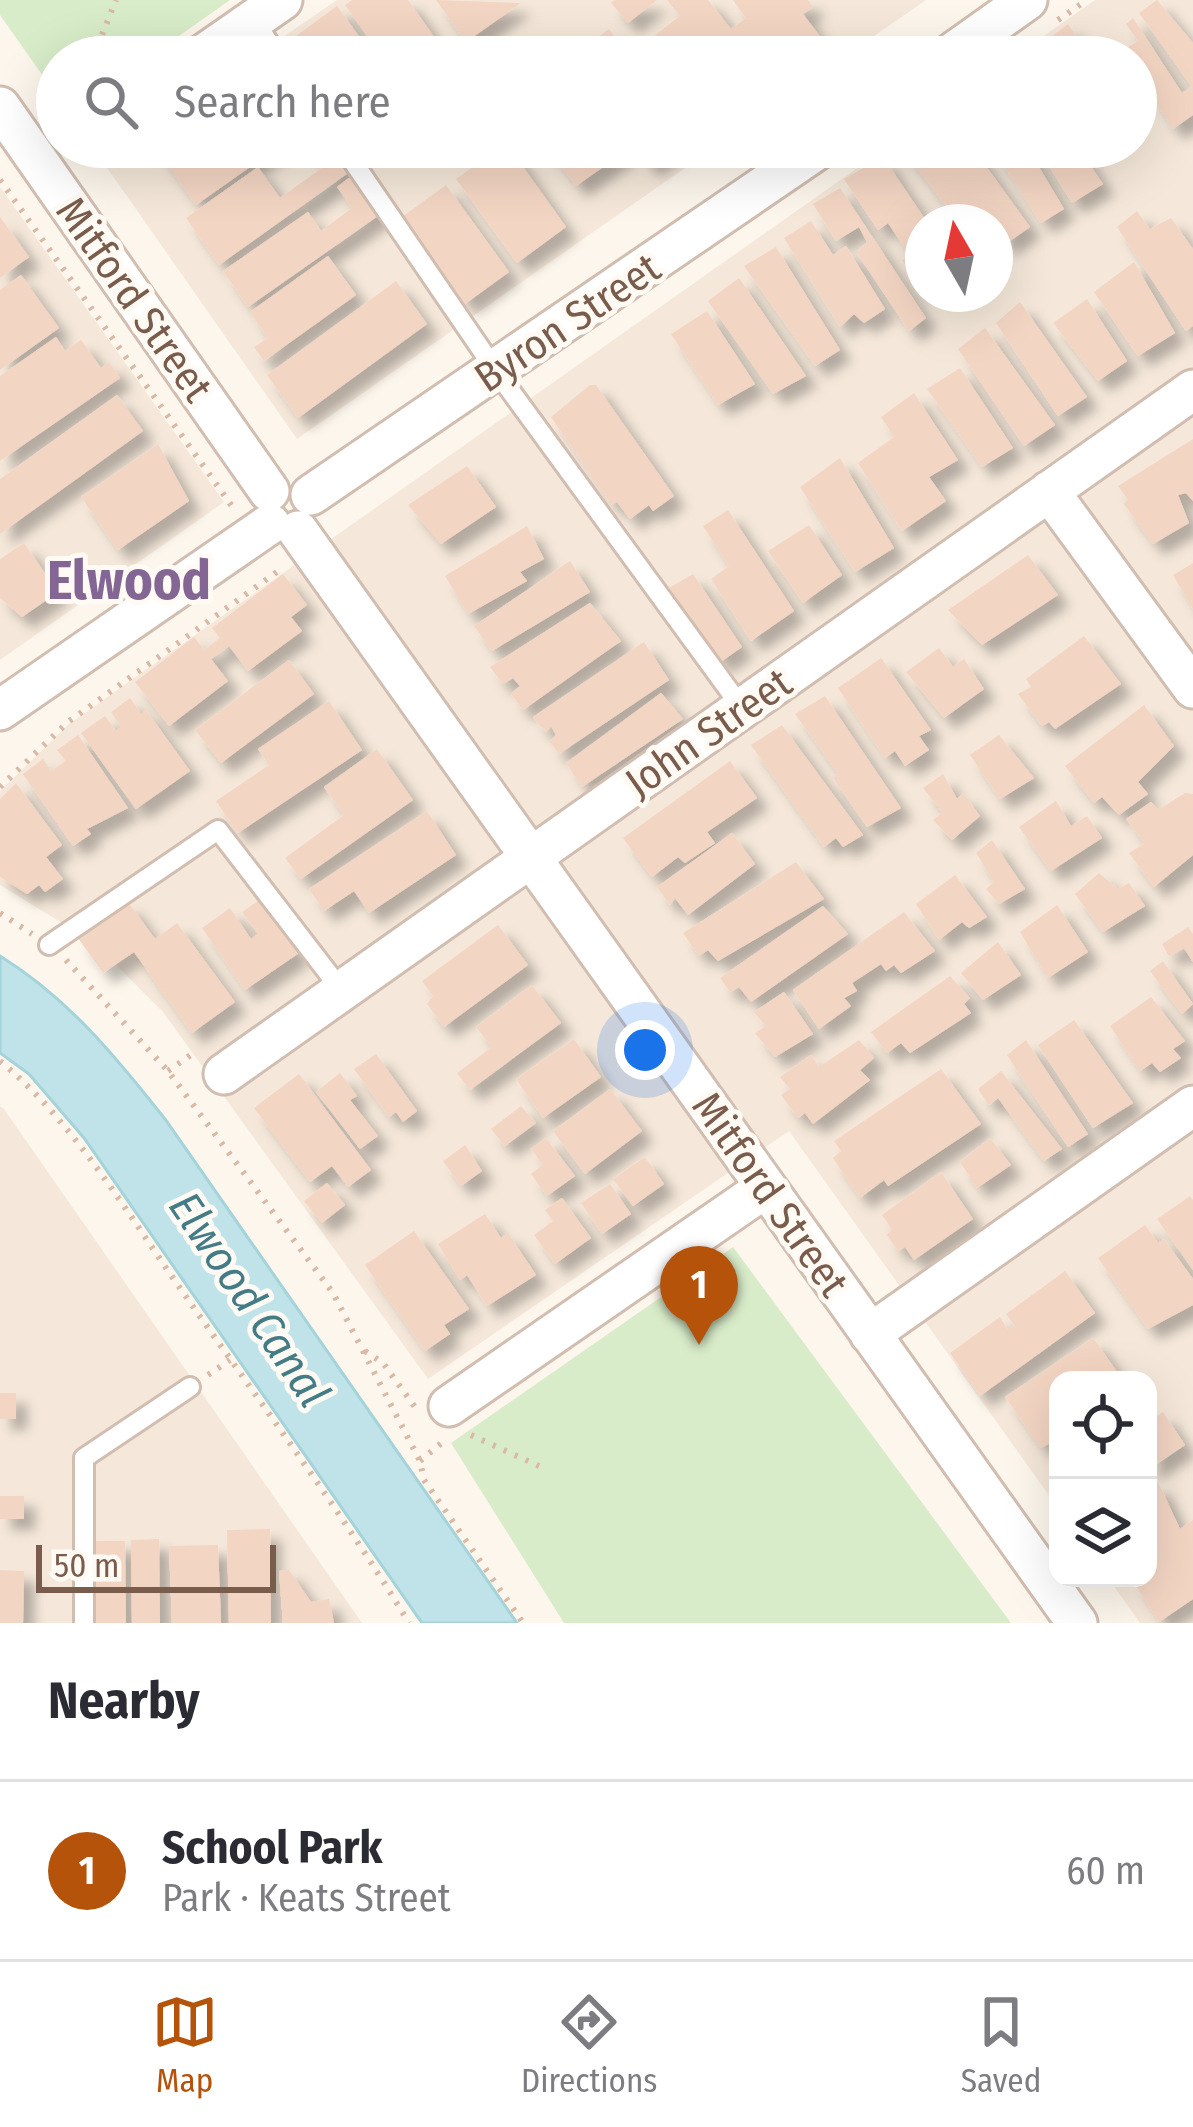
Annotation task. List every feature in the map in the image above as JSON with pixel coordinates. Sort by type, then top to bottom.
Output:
[{"type":"street","points":[[976,36],[1027,0]]},
{"type":"street","points":[[230,36],[267,10]]},
{"type":"street","name":"Mitford Street","points":[[0,107],[36,139]]},
{"type":"street","name":"Mitford Street","points":[[64,168],[285,521],[533,856],[1077,1623]]},
{"type":"street","name":"Byron Street","points":[[0,710],[285,521],[789,168]]},
{"type":"street","name":"John Street","points":[[224,1074],[1193,390]]},
{"type":"street","points":[[1049,491],[1193,688]]},
{"type":"street","points":[[870,1334],[1193,1106]]},
{"type":"street","points":[[449,1406],[765,1188]]},
{"type":"lane","points":[[357,168],[496,370],[742,708]]},
{"type":"lane","points":[[49,945],[218,830],[342,991]]},
{"type":"lane","points":[[84,1623],[84,1458],[190,1387]]},
{"type":"path","points":[[101,36],[116,0]]},
{"type":"path","points":[[0,180],[285,521],[278,571],[68,722],[0,787]]},
{"type":"path","points":[[278,571],[285,521]]},
{"type":"path","points":[[0,913],[49,945],[169,1071],[333,1293],[420,1461],[424,1480],[523,1623]]},
{"type":"path","points":[[0,1061],[31,1089],[89,1162],[296,1451],[409,1623]]},
{"type":"path","points":[[420,1461],[458,1429],[539,1466]]},
{"type":"shaded area","points":[[337,0],[926,0],[874,36],[285,36]]},
{"type":"shaded area","points":[[1095,0],[1193,0],[1193,1623],[1140,1623],[1114,1587],[1157,1587],[1157,1371],[1049,1371],[1049,1495],[789,1131],[428,1379],[163,1012],[93,942],[0,885],[0,791],[69,724],[857,168],[1157,168],[1157,36],[1044,36]]},
{"type":"shaded area","points":[[107,168],[685,168],[297,439]]},
{"type":"shaded area","points":[[0,187],[224,502],[0,660]]},
{"type":"shaded area","points":[[0,1106],[4,1109],[362,1623],[0,1623]]},
{"type":"green space","points":[[0,0],[230,0],[179,36],[36,36],[36,66],[0,15]]},
{"type":"green space","points":[[733,1247],[1011,1623],[564,1623],[451,1443]]},
{"type":"water","name":"Elwood Canal","points":[[0,956],[69,1010],[165,1119],[517,1623],[422,1623],[84,1138],[29,1074],[0,1053]]},
{"type":"building","points":[[352,0],[408,0],[433,36],[367,36],[345,5]]},
{"type":"building","points":[[436,0],[521,3],[474,36],[462,36]]},
{"type":"building","points":[[657,0],[628,23],[611,3]]},
{"type":"building","points":[[667,0],[708,0],[731,29],[746,18],[733,0],[808,0],[813,7],[803,14],[820,36],[654,36],[680,16]]},
{"type":"building","points":[[1157,0],[1193,43],[1193,115],[1173,129],[1157,104],[1157,55],[1182,93],[1192,87],[1139,13]]},
{"type":"building","points":[[337,6],[359,36],[296,36]]},
{"type":"building","points":[[1133,18],[1145,36],[1134,36],[1126,24]]},
{"type":"building","points":[[1068,24],[1076,36],[1052,36]]},
{"type":"building","points":[[170,168],[248,168],[196,205]]},
{"type":"building","points":[[257,168],[280,198],[322,168],[355,168],[219,265],[186,218]]},
{"type":"building","points":[[471,168],[524,168],[566,227],[517,263],[456,179]]},
{"type":"building","points":[[563,168],[602,168],[576,186]]},
{"type":"building","points":[[864,168],[890,168],[915,204],[905,204],[905,248],[888,223],[878,230],[844,179]]},
{"type":"building","points":[[917,168],[987,168],[1030,227],[1013,239],[1013,204],[944,204]]},
{"type":"building","points":[[1006,168],[1040,168],[1064,209],[1041,223]]},
{"type":"building","points":[[1050,168],[1092,168],[1103,184],[1072,203]]},
{"type":"building","points":[[357,172],[385,211],[248,307],[223,271],[308,212],[321,231],[352,208],[337,187]]},
{"type":"building","points":[[446,185],[509,272],[465,304],[402,217]]},
{"type":"building","points":[[840,188],[905,286],[905,312],[922,312],[926,318],[909,331],[857,253],[867,242],[859,227],[836,241],[813,204]]},
{"type":"building","points":[[1137,211],[1150,229],[1171,218],[1193,249],[1193,326],[1186,331],[1117,227]]},
{"type":"building","points":[[0,217],[29,257],[0,278]]},
{"type":"building","points":[[811,221],[833,255],[846,246],[885,309],[864,323],[854,314],[840,327],[784,238]]},
{"type":"building","points":[[776,247],[840,350],[815,366],[744,266]]},
{"type":"building","points":[[328,256],[356,295],[264,361],[254,347],[268,338],[250,312]]},
{"type":"building","points":[[1134,262],[1175,333],[1138,356],[1094,292]]},
{"type":"building","points":[[21,275],[59,328],[0,370],[0,290]]},
{"type":"building","points":[[739,278],[806,376],[773,394],[708,301]]},
{"type":"building","points":[[396,281],[427,324],[298,418],[267,375]]},
{"type":"building","points":[[1087,299],[1127,361],[1098,381],[1053,323]]},
{"type":"building","points":[[1020,302],[1087,397],[1058,416],[996,323]]},
{"type":"building","points":[[707,311],[755,384],[718,405],[671,334]]},
{"type":"building","points":[[985,328],[1055,425],[1024,446],[958,349]]},
{"type":"building","points":[[56,337],[65,351],[81,340],[101,368],[109,362],[120,378],[0,461],[0,376]]},
{"type":"building","points":[[960,368],[1013,448],[982,467],[927,389]]},
{"type":"building","points":[[596,385],[674,496],[653,511],[649,505],[630,519],[617,502],[612,505],[551,417]]},
{"type":"building","points":[[914,393],[958,460],[929,477],[946,501],[902,531],[858,463],[894,437],[881,417]]},
{"type":"building","points":[[117,395],[143,431],[0,534],[0,479]]},
{"type":"building","points":[[1193,439],[1193,501],[1186,493],[1178,495],[1189,523],[1153,544],[1124,504],[1128,500],[1118,486]]},
{"type":"building","points":[[158,444],[189,501],[118,550],[81,497]]},
{"type":"building","points":[[840,458],[894,548],[855,572],[800,487]]},
{"type":"building","points":[[467,466],[496,507],[441,544],[408,505]]},
{"type":"building","points":[[728,510],[794,611],[751,641],[711,579],[729,566],[703,526]]},
{"type":"building","points":[[809,525],[842,575],[803,603],[768,551]]},
{"type":"building","points":[[527,526],[544,559],[520,572],[527,581],[468,614],[445,576]]},
{"type":"building","points":[[24,543],[58,592],[22,617],[0,598],[0,559]]},
{"type":"building","points":[[1028,555],[1058,595],[982,645],[948,610]]},
{"type":"building","points":[[570,561],[590,592],[492,651],[474,626]]},
{"type":"building","points":[[1193,563],[1193,609],[1173,575]]},
{"type":"building","points":[[283,574],[307,605],[291,617],[302,631],[248,671],[229,646],[211,659],[228,681],[169,726],[135,682],[194,637],[204,650],[220,638],[212,628]]},
{"type":"building","points":[[693,574],[742,647],[719,663],[669,588]]},
{"type":"building","points":[[590,603],[621,641],[523,710],[511,694],[520,686],[513,678],[503,684],[490,667]]},
{"type":"building","points":[[1084,636],[1121,684],[1055,729],[1049,722],[1042,726],[1018,694],[1031,687],[1026,679]]},
{"type":"building","points":[[644,642],[669,680],[559,754],[550,742],[556,735],[551,726],[546,732],[533,717]]},
{"type":"building","points":[[939,648],[953,667],[964,659],[984,689],[944,718],[906,672]]},
{"type":"building","points":[[881,658],[931,730],[919,736],[929,750],[905,766],[895,751],[885,758],[838,688]]},
{"type":"building","points":[[289,660],[314,694],[221,763],[195,730]]},
{"type":"building","points":[[661,693],[683,719],[582,787],[566,763]]},
{"type":"building","points":[[825,696],[901,808],[867,827],[833,778],[838,773],[795,714]]},
{"type":"building","points":[[130,698],[141,714],[146,710],[190,771],[136,809],[81,733],[105,716],[116,731],[121,727],[111,712]]},
{"type":"building","points":[[329,701],[362,750],[238,833],[216,801],[269,765],[258,749]]},
{"type":"building","points":[[1144,705],[1174,746],[1138,782],[1148,794],[1119,815],[1102,797],[1094,803],[1065,766]]},
{"type":"building","points":[[782,725],[863,835],[843,847],[836,838],[824,847],[751,745]]},
{"type":"building","points":[[78,735],[128,808],[87,829],[91,834],[73,846],[23,774],[43,759],[51,771],[66,761],[57,750]]},
{"type":"building","points":[[999,735],[1034,778],[1000,799],[970,755]]},
{"type":"building","points":[[377,749],[413,800],[301,879],[285,858],[344,815],[324,787]]},
{"type":"building","points":[[730,761],[757,798],[707,832],[715,843],[685,863],[678,857],[652,877],[623,838]]},
{"type":"building","points":[[943,774],[957,799],[963,793],[980,816],[952,840],[933,820],[942,812],[923,788]]},
{"type":"building","points":[[16,783],[62,845],[46,857],[63,879],[45,892],[39,885],[27,894],[0,877],[0,799]]},
{"type":"building","points":[[1185,793],[1193,794],[1193,855],[1154,887],[1129,853],[1145,843],[1126,819],[1151,802],[1158,810]]},
{"type":"building","points":[[1056,801],[1071,826],[1087,816],[1102,838],[1051,871],[1019,827]]},
{"type":"building","points":[[427,811],[456,855],[369,913],[354,891],[324,911],[309,889]]},
{"type":"building","points":[[732,833],[755,864],[688,915],[675,898],[670,905],[657,887]]},
{"type":"building","points":[[992,840],[1025,889],[999,904],[986,889],[994,882],[976,853]]},
{"type":"building","points":[[796,862],[824,899],[718,961],[708,950],[699,956],[683,933]]},
{"type":"building","points":[[1099,873],[1118,889],[1129,883],[1145,906],[1103,932],[1075,894]]},
{"type":"building","points":[[955,875],[987,917],[969,928],[962,922],[939,940],[916,904]]},
{"type":"building","points":[[261,899],[299,953],[245,990],[202,928],[230,908],[251,939],[258,934],[242,912]]},
{"type":"building","points":[[128,902],[155,939],[177,923],[235,1002],[192,1033],[134,952],[103,973],[78,938]]},
{"type":"building","points":[[1057,905],[1088,952],[1048,978],[1020,932]]},
{"type":"building","points":[[823,906],[848,934],[751,1002],[739,987],[730,992],[720,978]]},
{"type":"building","points":[[904,912],[935,951],[901,973],[894,965],[886,971],[881,964],[852,983],[857,991],[844,998],[851,1006],[819,1029],[793,990]]},
{"type":"building","points":[[498,925],[528,965],[444,1027],[427,1004],[433,996],[422,981]]},
{"type":"building","points":[[1188,927],[1193,934],[1193,962],[1184,948],[1169,956],[1162,944]]},
{"type":"building","points":[[998,942],[1021,975],[983,1000],[961,973]]},
{"type":"building","points":[[1163,961],[1193,1004],[1182,1014],[1150,971]]},
{"type":"building","points":[[950,976],[970,998],[964,1004],[971,1013],[910,1053],[901,1043],[887,1053],[871,1032]]},
{"type":"building","points":[[532,985],[561,1023],[470,1090],[457,1073],[492,1047],[476,1027]]},
{"type":"building","points":[[784,992],[813,1034],[775,1057],[755,1033],[766,1026],[754,1012]]},
{"type":"building","points":[[1151,997],[1185,1041],[1173,1049],[1181,1058],[1160,1072],[1152,1063],[1140,1071],[1110,1026]]},
{"type":"building","points":[[1074,1020],[1133,1103],[1093,1128],[1038,1045]]},
{"type":"building","points":[[574,1039],[601,1077],[543,1118],[516,1079]]},
{"type":"building","points":[[859,1040],[874,1058],[860,1070],[870,1080],[813,1124],[805,1113],[798,1118],[781,1095],[790,1089],[780,1077],[811,1055],[819,1067]]},
{"type":"building","points":[[1026,1040],[1088,1134],[1068,1147],[1007,1055]]},
{"type":"building","points":[[376,1054],[417,1111],[403,1122],[396,1112],[389,1117],[354,1069]]},
{"type":"building","points":[[941,1069],[981,1124],[888,1186],[884,1180],[860,1198],[833,1158],[841,1151],[834,1141]]},
{"type":"building","points":[[1001,1071],[1062,1149],[1044,1161],[998,1098],[989,1105],[978,1089]]},
{"type":"building","points":[[340,1073],[357,1096],[350,1100],[378,1136],[360,1149],[316,1092]]},
{"type":"building","points":[[299,1074],[371,1170],[348,1187],[332,1166],[310,1182],[254,1108]]},
{"type":"building","points":[[610,1089],[642,1131],[585,1174],[553,1131]]},
{"type":"building","points":[[521,1106],[536,1123],[505,1146],[491,1129]]},
{"type":"building","points":[[546,1138],[575,1176],[547,1196],[531,1174],[543,1165],[531,1149]]},
{"type":"building","points":[[990,1138],[1011,1165],[977,1188],[960,1162]]},
{"type":"building","points":[[465,1145],[482,1171],[461,1186],[443,1161]]},
{"type":"building","points":[[645,1157],[664,1184],[633,1206],[613,1179]]},
{"type":"building","points":[[941,1172],[973,1219],[914,1260],[905,1247],[898,1251],[882,1215]]},
{"type":"building","points":[[327,1183],[345,1205],[322,1223],[304,1201]]},
{"type":"building","points":[[610,1184],[631,1214],[602,1234],[581,1203]]},
{"type":"building","points":[[1190,1196],[1193,1200],[1193,1270],[1157,1219]]},
{"type":"building","points":[[562,1198],[591,1238],[555,1264],[534,1235],[553,1221],[545,1210]]},
{"type":"building","points":[[485,1214],[501,1238],[508,1233],[536,1275],[487,1306],[467,1275],[460,1280],[438,1244]]},
{"type":"building","points":[[1145,1225],[1158,1243],[1164,1239],[1193,1279],[1193,1305],[1148,1329],[1098,1258]]},
{"type":"building","points":[[414,1231],[469,1309],[444,1325],[450,1334],[425,1351],[365,1265]]},
{"type":"building","points":[[1065,1271],[1095,1313],[980,1396],[950,1353],[1000,1317],[1008,1330],[1015,1326],[1006,1314]]},
{"type":"building","points":[[1093,1338],[1117,1371],[1049,1371],[1049,1444],[1041,1448],[1005,1397]]},
{"type":"building","points":[[0,1393],[16,1393],[16,1419],[0,1419]]},
{"type":"building","points":[[1163,1412],[1185,1445],[1157,1464],[1157,1416]]},
{"type":"building","points":[[1157,1482],[1180,1529],[1193,1520],[1193,1599],[1159,1622],[1137,1587],[1157,1587]]},
{"type":"building","points":[[0,1496],[24,1496],[24,1519],[0,1519]]},
{"type":"building","points":[[270,1529],[271,1623],[229,1623],[227,1530]]},
{"type":"building","points":[[159,1539],[160,1623],[132,1623],[131,1540]]},
{"type":"building","points":[[94,1541],[125,1541],[126,1623],[93,1623]]},
{"type":"building","points":[[218,1545],[221,1623],[172,1623],[169,1546]]},
{"type":"building","points":[[0,1570],[24,1571],[23,1623],[0,1623]]},
{"type":"building","points":[[289,1570],[311,1602],[329,1599],[334,1623],[283,1623],[279,1571]]},
{"type":"place","name":"School Park","points":[[699,1345]]},
{"type":"district","name":"Elwood","points":[[129,580]]}]
